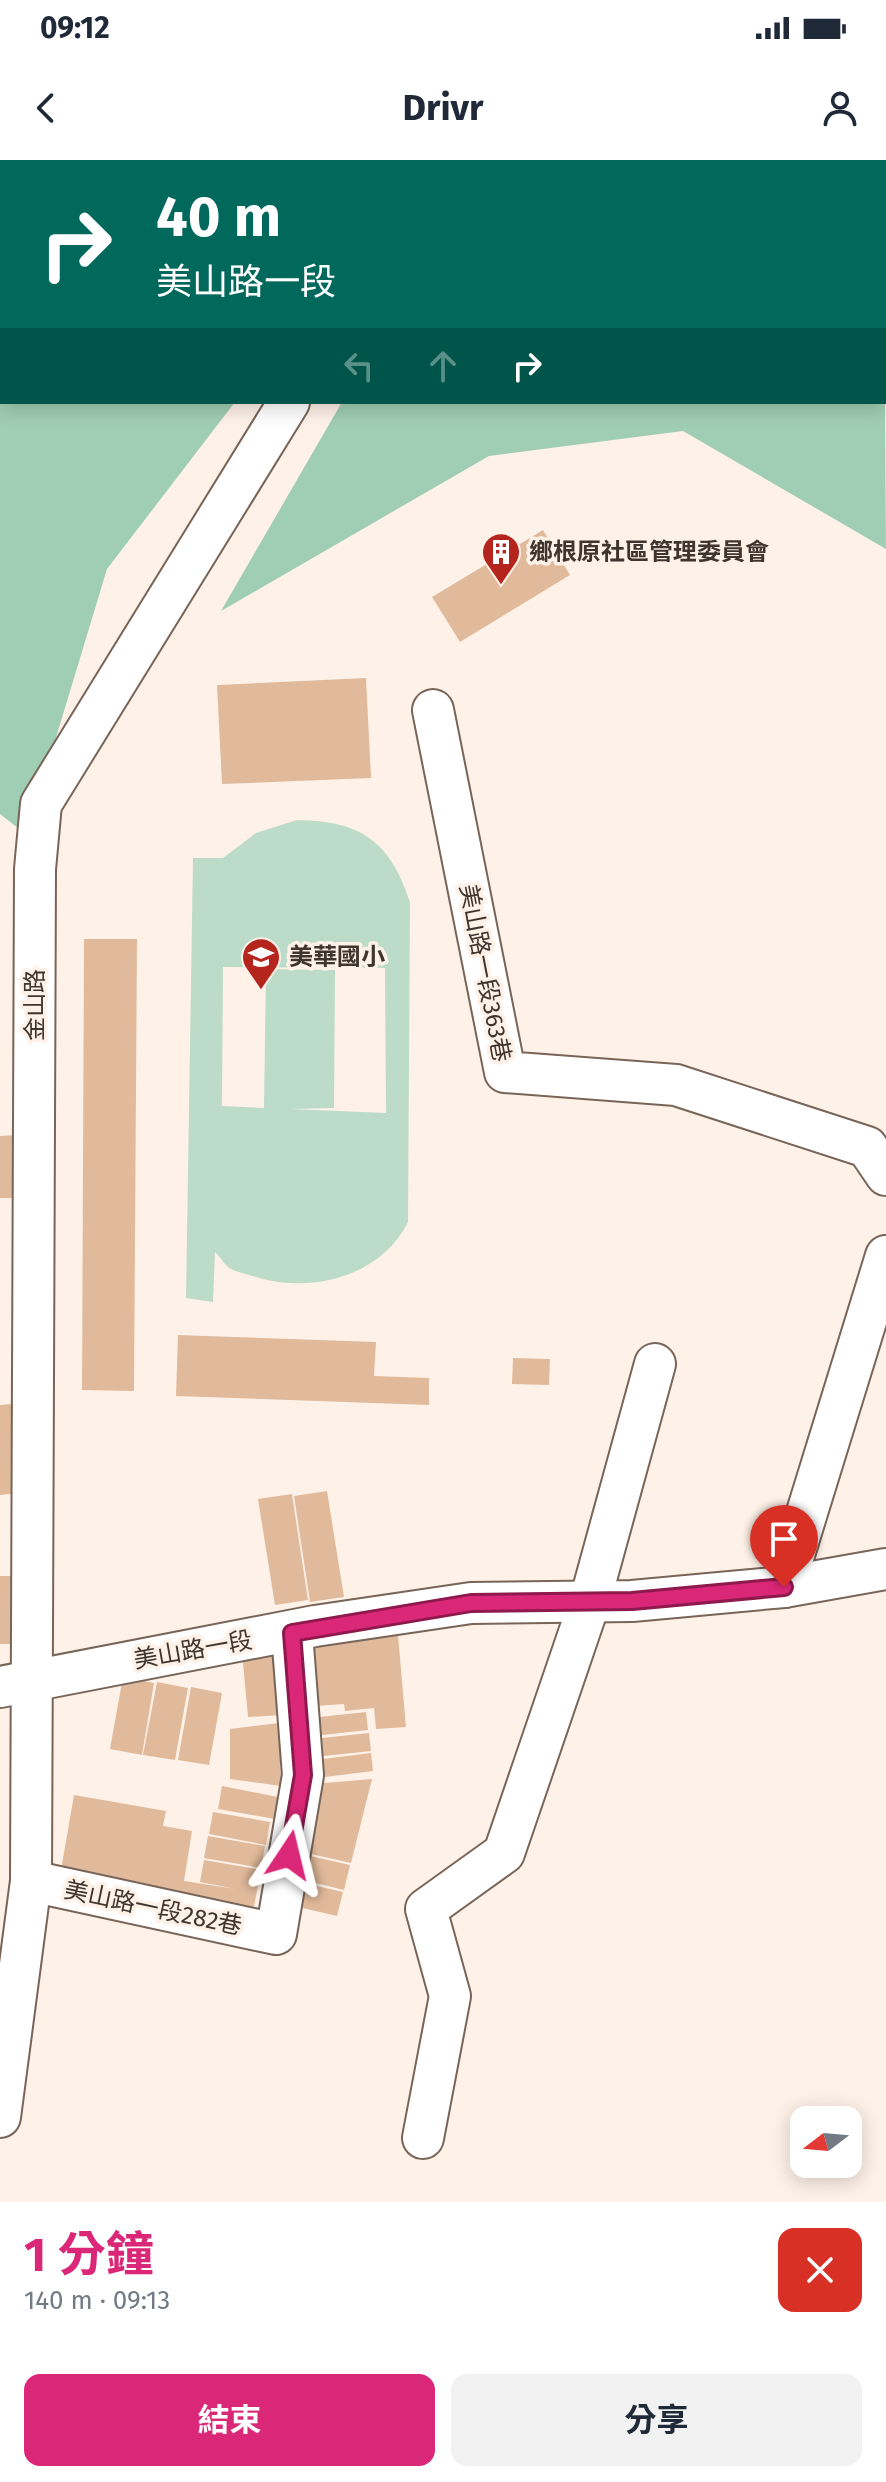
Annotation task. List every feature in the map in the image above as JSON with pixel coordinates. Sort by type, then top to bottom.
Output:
[{"type":"street","name":"金山路","points":[[16,1682],[17,1214],[41,804],[288,404]]},
{"type":"street","name":"美山路一段363巷","points":[[433,710],[505,1072],[676,1085],[867,1147],[886,1175]]},
{"type":"street","points":[[784,1587],[886,1256]]},
{"type":"street","points":[[423,2138],[450,1996],[426,1909],[504,1853],[590,1601],[655,1364]]},
{"type":"street","name":"美山路一段","points":[[16,1682],[471,1603],[590,1601],[784,1587],[886,1569]]},
{"type":"street","name":"美山路一段282巷","points":[[31,1881],[276,1934],[303,1775],[292,1633]]},
{"type":"street","points":[[0,2114],[31,1881],[29,1741],[16,1682]]},
{"type":"green space","points":[[0,404],[233,404],[107,569],[51,754],[23,832],[0,814]]},
{"type":"green space","points":[[341,404],[885,404],[886,549],[683,431],[489,456],[221,611]]},
{"type":"green space","points":[[297,820],[319,821],[356,830],[382,850],[402,881],[410,902],[408,1222],[396,1241],[380,1256],[362,1268],[321,1282],[277,1282],[244,1274],[230,1268],[215,1252],[213,1302],[186,1298],[193,858],[223,858],[256,833]],"holes":[[[223,967],[385,968],[386,1113],[291,1109],[334,1108],[335,970],[266,969],[264,1108],[222,1106]]]},
{"type":"building","name":"鄉根原社區管理委員會","points":[[543,530],[570,575],[460,642],[432,597]]},
{"type":"building","points":[[366,678],[371,778],[222,784],[217,685]]},
{"type":"building","points":[[84,939],[137,939],[134,1391],[82,1390]]},
{"type":"building","points":[[16,1135],[19,1198],[0,1198],[0,1136]]},
{"type":"building","points":[[178,1335],[376,1342],[374,1376],[429,1378],[429,1405],[176,1396]]},
{"type":"building","points":[[513,1358],[550,1359],[549,1385],[512,1384]]},
{"type":"building","points":[[11,1404],[21,1493],[0,1495],[0,1405]]},
{"type":"building","points":[[327,1491],[344,1597],[310,1602],[294,1496]]},
{"type":"building","points":[[292,1494],[308,1600],[275,1605],[258,1499]]},
{"type":"building","points":[[0,1576],[19,1576],[18,1644],[0,1644]]},
{"type":"building","points":[[398,1635],[406,1727],[376,1729],[374,1708],[345,1711],[344,1704],[303,1707],[297,1644]]},
{"type":"building","points":[[277,1649],[283,1715],[248,1717],[242,1652]]},
{"type":"building","points":[[123,1677],[154,1683],[142,1755],[110,1749]]},
{"type":"building","points":[[157,1682],[188,1688],[175,1760],[143,1755]]},
{"type":"building","points":[[191,1687],[222,1693],[209,1765],[178,1760]]},
{"type":"building","points":[[366,1712],[368,1730],[313,1736],[310,1718]]},
{"type":"building","points":[[279,1723],[281,1786],[230,1779],[230,1729]]},
{"type":"building","points":[[369,1733],[371,1751],[315,1757],[313,1739]]},
{"type":"building","points":[[371,1753],[373,1771],[317,1778],[315,1760]]},
{"type":"building","points":[[372,1779],[351,1863],[298,1851],[313,1784]]},
{"type":"building","points":[[222,1786],[278,1797],[275,1819],[218,1809]]},
{"type":"building","points":[[74,1795],[166,1811],[163,1826],[192,1831],[184,1881],[236,1889],[200,1882],[204,1860],[261,1870],[252,1917],[60,1876]]},
{"type":"building","points":[[213,1812],[270,1822],[266,1845],[209,1834]]},
{"type":"building","points":[[208,1836],[265,1846],[261,1868],[204,1858]]},
{"type":"building","points":[[297,1853],[350,1865],[344,1890],[291,1877]]},
{"type":"building","points":[[291,1880],[343,1892],[337,1916],[285,1904]]},
{"type":"place","name":"鄉根原社區管理委員會","points":[[501,586]]},
{"type":"place","name":"美華國小","points":[[261,991]]},
{"type":"route","points":[[289,1855],[303,1775],[292,1633],[315,1626],[471,1603],[632,1601],[784,1587]]}]
